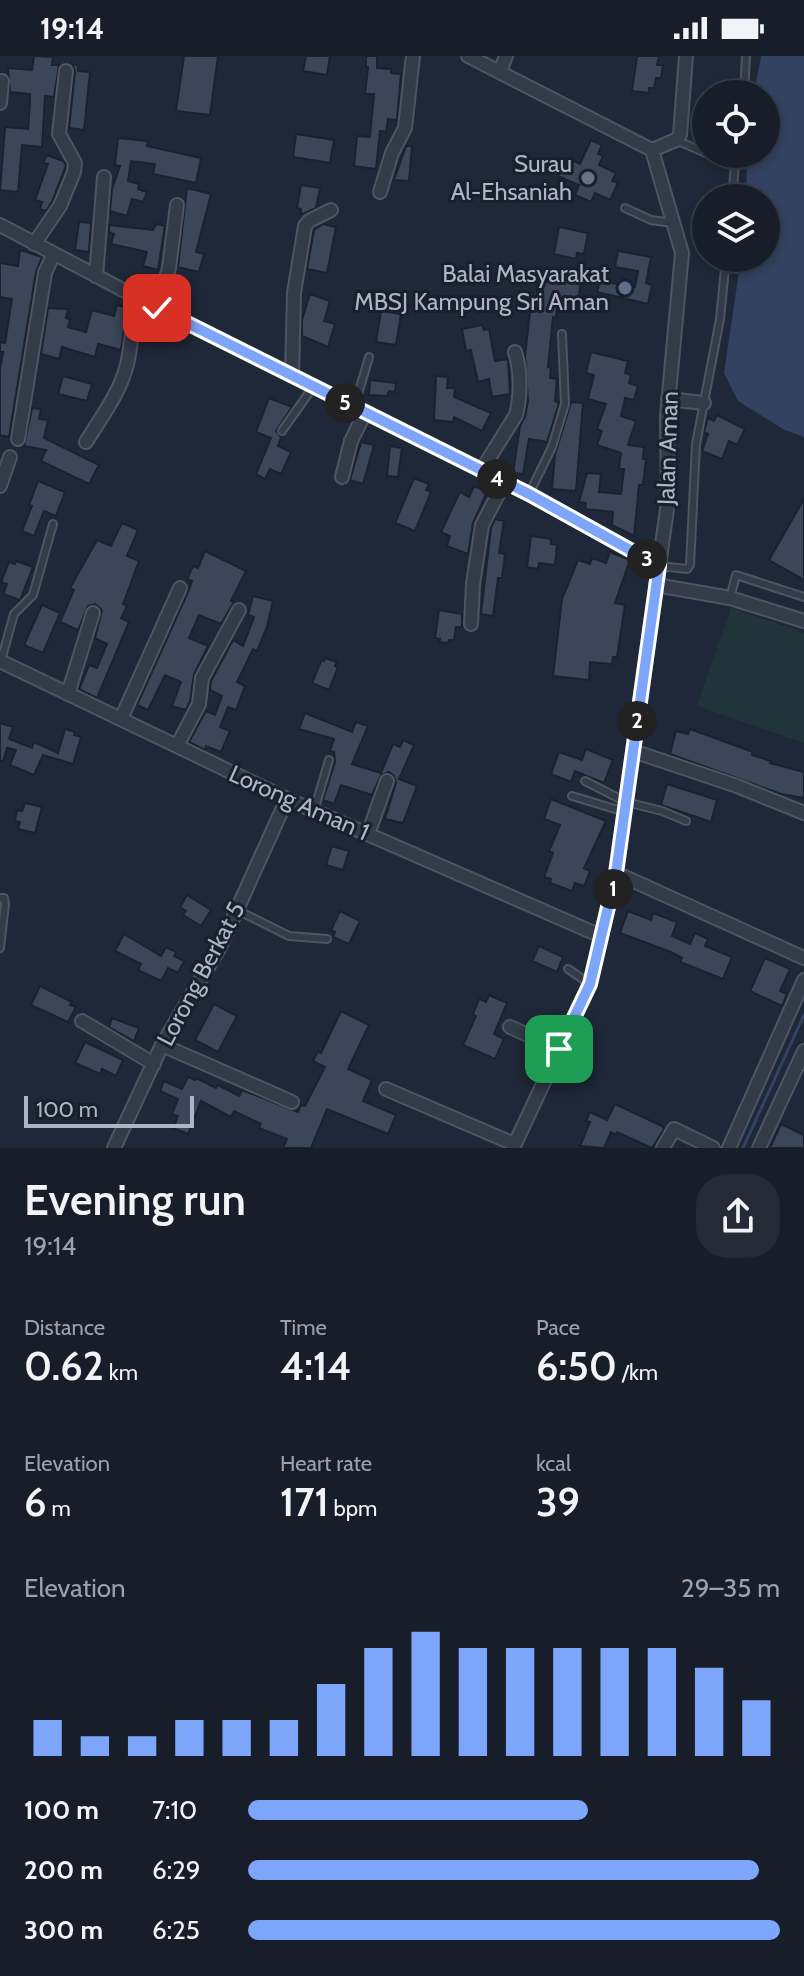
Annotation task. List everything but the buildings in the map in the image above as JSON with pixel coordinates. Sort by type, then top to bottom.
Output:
[{"type":"street","points":[[380,192],[388,163],[405,128],[413,56]]},
{"type":"street","points":[[468,56],[652,150],[682,143],[686,56]]},
{"type":"street","points":[[500,72],[506,56]]},
{"type":"street","points":[[34,244],[60,206],[74,172],[75,163],[59,134],[66,71]]},
{"type":"street","points":[[0,103],[2,81]]},
{"type":"street","points":[[652,150],[673,223]]},
{"type":"street","points":[[96,276],[104,177]]},
{"type":"street","points":[[152,306],[174,241],[177,205]]},
{"type":"street","points":[[292,375],[294,293],[305,226],[331,210]]},
{"type":"street","name":"Jalan Aman","points":[[513,1146],[590,984],[616,873],[668,502],[668,399],[682,253],[673,223]]},
{"type":"street","points":[[0,225],[152,306],[529,494],[659,566]]},
{"type":"street","points":[[18,439],[45,273],[53,255]]},
{"type":"street","points":[[86,442],[126,370],[135,318],[140,309],[152,306]]},
{"type":"street","points":[[481,471],[516,415],[519,366],[515,352]]},
{"type":"street","points":[[668,399],[704,403]]},
{"type":"street","points":[[342,477],[359,410]]},
{"type":"street","points":[[0,486],[10,457]]},
{"type":"street","points":[[471,624],[473,584],[482,525],[504,483]]},
{"type":"street","points":[[656,585],[730,598],[804,621]]},
{"type":"street","points":[[121,719],[180,588]]},
{"type":"street","points":[[177,746],[199,704],[202,678],[239,610]]},
{"type":"street","points":[[68,694],[93,613]]},
{"type":"street","name":"Lorong Aman 1","points":[[0,662],[287,799],[601,936]]},
{"type":"street","points":[[633,751],[737,786],[804,813]]},
{"type":"street","points":[[368,834],[387,781]]},
{"type":"street","name":"Lorong Berkat 5","points":[[114,1148],[162,1045],[220,947],[287,799]]},
{"type":"street","points":[[616,873],[804,958]]},
{"type":"street","points":[[729,1148],[804,980]]},
{"type":"street","points":[[82,1021],[154,1064]]},
{"type":"street","points":[[510,1027],[559,1049]]},
{"type":"street","points":[[162,1045],[292,1102]]},
{"type":"street","points":[[759,1148],[804,1051]]},
{"type":"street","points":[[386,1089],[513,1146]]},
{"type":"street","points":[[663,1148],[674,1129],[713,1148]]},
{"type":"lane","points":[[745,80],[746,56]]},
{"type":"lane","points":[[682,143],[692,148]]},
{"type":"lane","points":[[625,208],[651,220],[673,223]]},
{"type":"lane","points":[[659,566],[681,570],[690,565],[696,444],[720,319],[725,272]]},
{"type":"lane","points":[[529,494],[552,447],[565,404],[562,334]]},
{"type":"lane","points":[[359,410],[369,357]]},
{"type":"lane","points":[[282,431],[313,387]]},
{"type":"lane","points":[[0,662],[14,614],[33,595],[53,524]]},
{"type":"lane","points":[[730,598],[736,575],[804,597]]},
{"type":"lane","points":[[314,811],[329,760]]},
{"type":"lane","points":[[585,781],[625,807]]},
{"type":"lane","points":[[572,796],[662,811],[686,821]]},
{"type":"lane","points":[[0,898],[4,898],[5,904],[0,948]]},
{"type":"lane","points":[[237,910],[289,936],[327,939]]},
{"type":"lane","points":[[568,969],[590,984]]},
{"type":"green space","points":[[731,608],[804,633],[804,743],[697,706]]},
{"type":"water","points":[[761,56],[804,56],[804,437],[783,429],[738,401],[724,373],[739,272],[780,272],[780,184],[746,184],[747,168],[780,168],[780,80],[757,80]]},
{"type":"waterway","points":[[743,1148],[804,1015]]},
{"type":"place","name":"Surau Al-Ehsaniah","points":[[588,178]]},
{"type":"place","name":"Balai Masyarakat MBSJ Kampung Sri Aman","points":[[625,288]]},
{"type":"route","points":[[157,308],[529,494],[659,566],[616,873],[590,984],[559,1049]]}]
